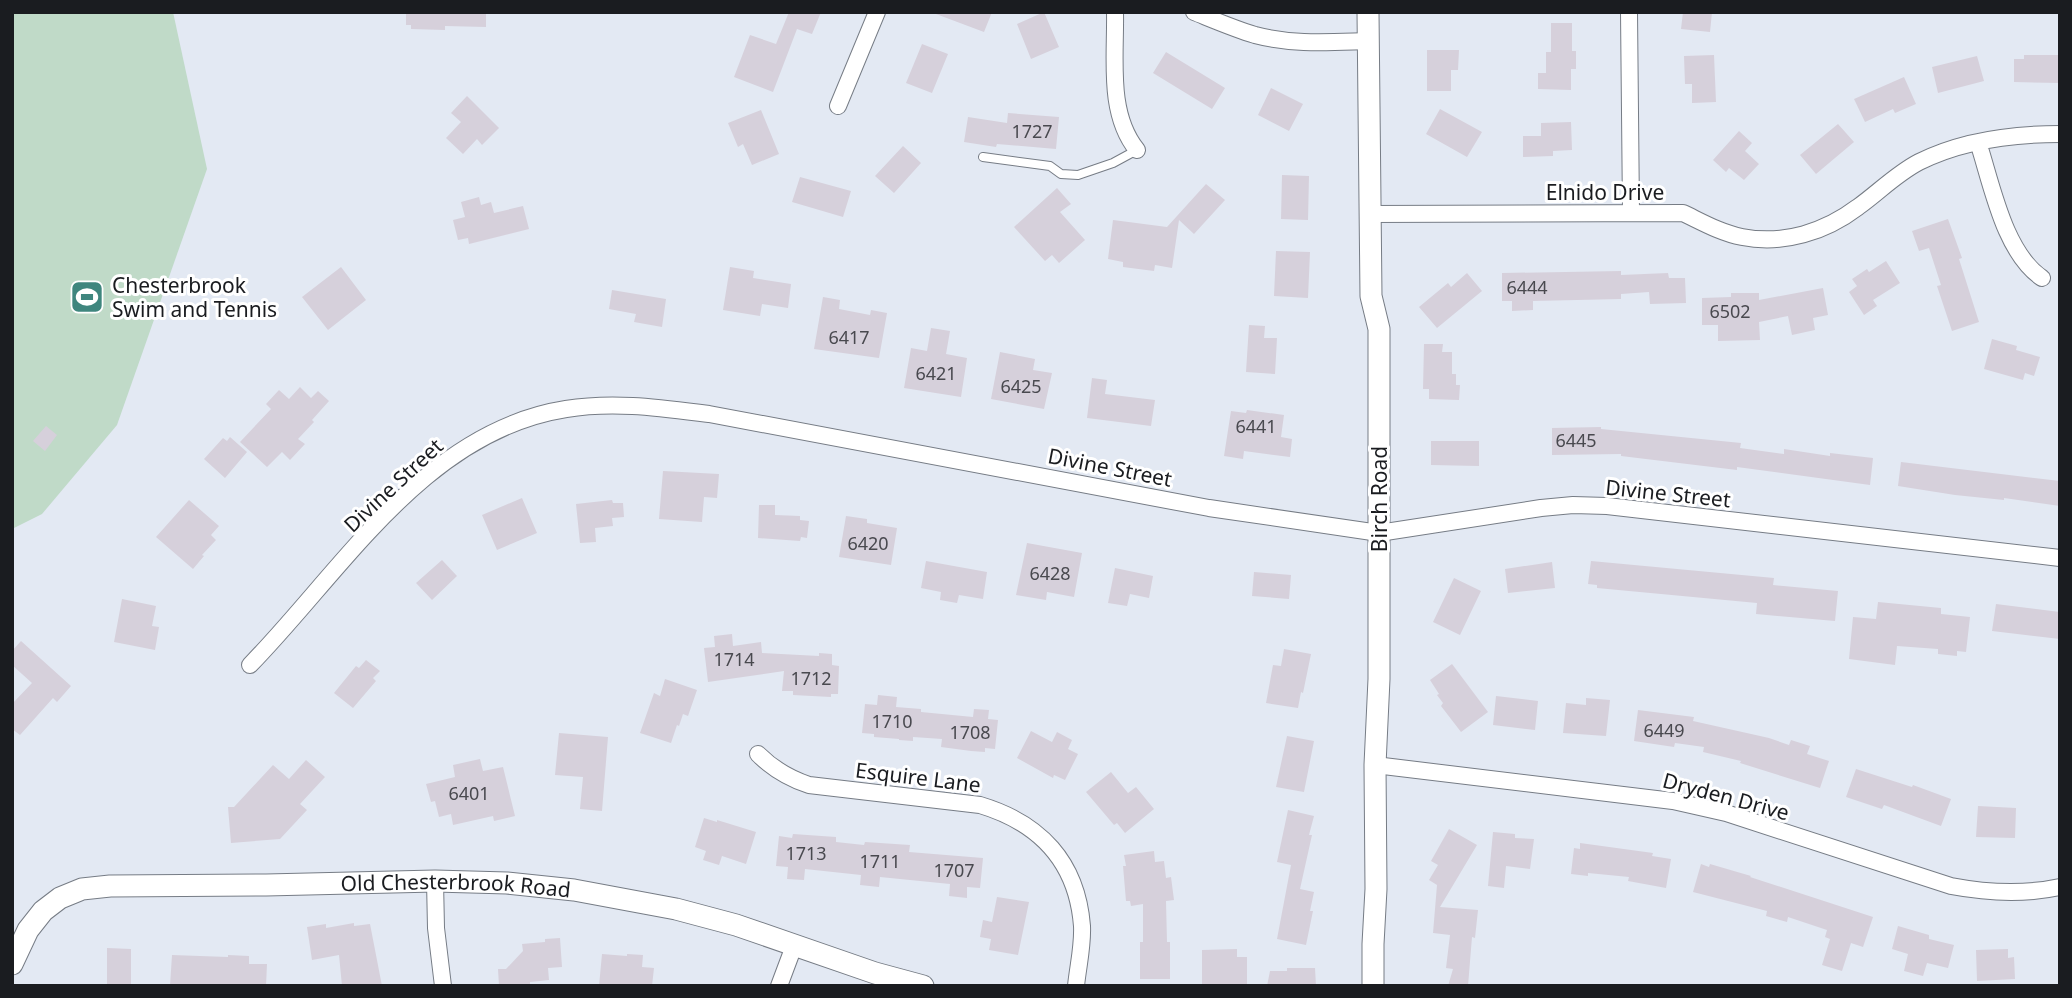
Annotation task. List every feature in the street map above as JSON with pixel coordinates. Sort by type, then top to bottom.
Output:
[{"type":"street","points":[[838,106],[877,12]]},
{"type":"street","points":[[1115,12],[1116,108],[1122,126],[1137,150]]},
{"type":"street","points":[[1194,12],[1255,34],[1286,41],[1369,41]]},
{"type":"street","name":"Birch Road","points":[[1368,12],[1371,296],[1379,329],[1379,679],[1375,765],[1376,889],[1373,986]]},
{"type":"street","points":[[1629,12],[1630,213]]},
{"type":"street","name":"Elnido Drive","points":[[1370,214],[1683,213],[1741,237],[1765,239],[1811,233],[1839,221],[1891,180],[1917,163],[1940,153],[2013,136],[2060,134]]},
{"type":"street","points":[[1978,142],[2010,240],[2022,259],[2042,278]]},
{"type":"street","name":"Divine Street","points":[[250,665],[369,531],[409,492],[451,457],[480,438],[535,415],[605,405],[645,406],[709,414],[1209,508],[1379,533],[1541,508],[1607,506],[2060,558]]},
{"type":"street","name":"Esquire Lane","points":[[758,754],[772,768],[789,779],[809,785],[981,805],[1022,822],[1041,837],[1058,856],[1070,877],[1078,901],[1082,928],[1076,986]]},
{"type":"street","name":"Dryden Drive","points":[[1375,765],[1673,801],[1726,813],[1951,886],[1978,891],[2010,893],[2060,887]]},
{"type":"street","points":[[435,881],[436,928],[443,986]]},
{"type":"street","name":"Old Chesterbrook Road","points":[[12,964],[28,930],[43,911],[60,898],[82,889],[110,886],[435,881],[507,883],[574,890],[676,909],[737,925],[876,973],[923,986]]},
{"type":"street","points":[[779,986],[794,946]]},
{"type":"lane","points":[[983,157],[1040,164],[1050,166],[1061,174],[1078,175],[1113,163],[1137,150]]},
{"type":"green space","name":"Chesterbrook Swim and Tennis","points":[[12,12],[173,12],[207,169],[117,425],[42,514],[12,529]]},
{"type":"building","points":[[406,12],[486,12],[486,27],[411,29],[411,25],[406,25]]},
{"type":"building","points":[[789,12],[821,12],[812,34],[797,29],[773,92],[734,77],[750,35],[776,44]]},
{"type":"building","points":[[936,12],[992,12],[984,32]]},
{"type":"building","points":[[1044,12],[1059,47],[1031,59],[1017,24]]},
{"type":"building","points":[[1683,12],[1712,12],[1710,32],[1681,29]]},
{"type":"building","points":[[1551,23],[1572,23],[1572,51],[1576,51],[1576,69],[1571,69],[1571,90],[1538,89],[1538,73],[1546,73],[1546,52],[1551,52]]},
{"type":"building","points":[[922,44],[948,54],[932,93],[906,83]]},
{"type":"building","points":[[1427,50],[1459,50],[1458,70],[1451,70],[1451,91],[1427,91]]},
{"type":"building","points":[[1166,52],[1225,88],[1212,109],[1153,73]]},
{"type":"building","points":[[1714,55],[1716,102],[1692,103],[1692,84],[1685,84],[1684,56]]},
{"type":"building","points":[[2024,55],[2060,55],[2060,83],[2014,82],[2014,59],[2024,59]]},
{"type":"building","points":[[1977,56],[1984,81],[1938,93],[1932,67]]},
{"type":"building","points":[[1904,77],[1916,104],[1895,113],[1893,109],[1865,122],[1854,99]]},
{"type":"building","points":[[1271,88],[1303,104],[1289,131],[1258,115]]},
{"type":"building","points":[[467,96],[499,128],[482,145],[477,139],[463,154],[446,138],[461,122],[451,113]]},
{"type":"building","points":[[1440,109],[1482,132],[1467,157],[1426,134]]},
{"type":"building","points":[[761,110],[779,154],[752,165],[743,144],[738,147],[728,123]]},
{"type":"building","points":[[1008,113],[1059,117],[1056,149],[997,144],[996,147],[964,142],[968,117],[1007,123]]},
{"type":"building","points":[[1571,122],[1572,150],[1553,151],[1553,156],[1523,157],[1523,136],[1541,136],[1541,123]]},
{"type":"building","points":[[1838,124],[1854,142],[1816,174],[1800,155]]},
{"type":"building","points":[[1739,131],[1752,143],[1745,151],[1759,164],[1744,180],[1729,168],[1726,172],[1713,160]]},
{"type":"building","points":[[903,146],[921,163],[894,193],[875,176]]},
{"type":"building","points":[[1282,175],[1309,176],[1308,220],[1281,219]]},
{"type":"building","points":[[800,177],[851,191],[843,217],[792,202]]},
{"type":"building","points":[[1206,184],[1225,200],[1194,234],[1179,220],[1172,268],[1155,265],[1154,271],[1123,267],[1123,262],[1108,259],[1113,220],[1167,227]]},
{"type":"building","points":[[1057,188],[1071,204],[1060,212],[1085,240],[1059,263],[1052,255],[1045,261],[1014,227]]},
{"type":"building","points":[[479,197],[481,205],[491,202],[494,213],[523,206],[529,229],[469,244],[468,238],[458,240],[453,220],[465,217],[461,202]]},
{"type":"building","points":[[1948,219],[1962,258],[1959,259],[1979,322],[1952,331],[1937,286],[1941,285],[1929,248],[1919,251],[1912,231]]},
{"type":"building","points":[[1276,251],[1310,252],[1308,298],[1274,296]]},
{"type":"building","points":[[1886,261],[1900,283],[1873,300],[1877,306],[1864,315],[1849,292],[1857,286],[1852,279]]},
{"type":"building","points":[[341,267],[366,300],[328,330],[302,297]]},
{"type":"building","points":[[730,267],[754,271],[753,278],[791,284],[788,308],[762,304],[760,316],[723,310]]},
{"type":"building","points":[[1621,271],[1621,275],[1668,273],[1669,278],[1685,278],[1686,303],[1650,304],[1649,292],[1621,294],[1621,299],[1533,301],[1533,310],[1512,311],[1512,301],[1502,301],[1502,273]]},
{"type":"building","points":[[1467,273],[1482,291],[1437,328],[1419,307],[1448,283],[1451,287]]},
{"type":"building","points":[[1823,288],[1828,315],[1813,318],[1815,330],[1792,335],[1788,316],[1759,322],[1760,340],[1718,341],[1718,325],[1702,325],[1702,298],[1731,297],[1731,293],[1759,293],[1759,300]]},
{"type":"building","points":[[612,290],[666,299],[662,327],[634,322],[636,314],[609,309]]},
{"type":"building","points":[[823,297],[840,300],[839,309],[870,315],[871,310],[887,313],[879,358],[814,349]]},
{"type":"building","points":[[1249,325],[1265,326],[1264,338],[1277,338],[1275,374],[1246,372]]},
{"type":"building","points":[[931,328],[950,331],[946,354],[967,358],[961,397],[904,388],[911,348],[927,351]]},
{"type":"building","points":[[1992,339],[2017,346],[2016,350],[2040,357],[2034,376],[2025,373],[2023,380],[1984,369]]},
{"type":"building","points":[[1424,344],[1443,344],[1442,352],[1452,352],[1452,374],[1456,374],[1456,385],[1460,385],[1459,400],[1429,399],[1429,389],[1423,389]]},
{"type":"building","points":[[1000,352],[1035,359],[1033,370],[1052,373],[1044,409],[991,399]]},
{"type":"building","points":[[1092,378],[1107,380],[1105,394],[1155,400],[1151,426],[1087,418]]},
{"type":"building","points":[[300,387],[311,398],[318,391],[329,401],[298,439],[305,444],[290,460],[282,452],[267,467],[240,442],[271,409],[266,404],[279,390],[289,399]]},
{"type":"building","points":[[1247,410],[1284,415],[1281,437],[1292,439],[1290,457],[1244,451],[1243,459],[1224,456],[1231,411],[1246,413]]},
{"type":"building","points":[[46,426],[57,435],[45,451],[33,441]]},
{"type":"building","points":[[1601,427],[1741,443],[1740,448],[1784,454],[1784,449],[1830,456],[1830,453],[1873,458],[1870,485],[1621,454],[1552,455],[1552,428]]},
{"type":"building","points":[[230,437],[247,452],[225,478],[204,459],[223,438],[227,441]]},
{"type":"building","points":[[1431,441],[1479,441],[1479,466],[1431,465]]},
{"type":"building","points":[[1901,462],[2060,481],[2060,506],[1898,486]]},
{"type":"building","points":[[663,471],[719,474],[717,498],[704,497],[702,522],[659,519]]},
{"type":"building","points":[[522,498],[537,533],[497,550],[482,515]]},
{"type":"building","points":[[189,500],[219,526],[211,535],[216,540],[193,569],[156,537]]},
{"type":"building","points":[[612,500],[613,503],[623,503],[624,517],[612,518],[613,526],[595,528],[596,542],[580,543],[576,504]]},
{"type":"building","points":[[759,505],[775,505],[775,515],[800,516],[800,520],[809,521],[807,538],[801,537],[800,541],[758,538]]},
{"type":"building","points":[[846,516],[897,528],[891,565],[839,557]]},
{"type":"building","points":[[1027,543],[1082,553],[1074,597],[1047,592],[1046,600],[1016,595]]},
{"type":"building","points":[[442,560],[457,576],[432,600],[416,583]]},
{"type":"building","points":[[926,561],[987,572],[983,599],[959,595],[957,603],[940,600],[941,592],[921,588]]},
{"type":"building","points":[[1591,561],[1774,578],[1773,585],[1838,591],[1835,621],[1756,614],[1757,603],[1597,588],[1597,585],[1588,584]]},
{"type":"building","points":[[1552,562],[1555,588],[1508,593],[1505,569]]},
{"type":"building","points":[[1115,568],[1153,576],[1149,598],[1130,594],[1127,606],[1108,603]]},
{"type":"building","points":[[1254,572],[1291,575],[1289,599],[1252,596]]},
{"type":"building","points":[[1454,578],[1481,591],[1460,635],[1433,622]]},
{"type":"building","points":[[122,599],[156,606],[152,626],[159,627],[155,650],[114,642]]},
{"type":"building","points":[[1878,602],[1941,608],[1941,614],[1970,617],[1966,652],[1957,651],[1957,656],[1938,654],[1938,649],[1897,646],[1895,665],[1849,659],[1853,617],[1876,619]]},
{"type":"building","points":[[1996,604],[2060,612],[2060,639],[1992,631]]},
{"type":"building","points":[[732,634],[733,646],[761,642],[762,653],[819,656],[819,653],[832,654],[832,665],[839,666],[838,694],[831,694],[831,697],[793,695],[793,691],[782,691],[784,671],[708,682],[704,648],[715,647],[714,636]]},
{"type":"building","points":[[21,641],[71,686],[57,702],[53,698],[20,735],[12,729],[12,704],[32,683],[12,665],[12,651]]},
{"type":"building","points":[[1284,649],[1311,654],[1298,708],[1266,703],[1273,665],[1281,666]]},
{"type":"building","points":[[366,660],[380,671],[373,678],[376,681],[353,708],[334,693],[356,666],[359,668]]},
{"type":"building","points":[[1452,664],[1488,712],[1461,732],[1441,706],[1443,703],[1430,680]]},
{"type":"building","points":[[665,679],[697,690],[688,716],[683,714],[671,743],[640,733],[654,693],[660,696]]},
{"type":"building","points":[[878,695],[897,697],[896,707],[921,709],[921,712],[973,717],[974,709],[989,710],[988,719],[998,720],[995,749],[985,748],[985,752],[971,751],[941,747],[942,739],[913,737],[913,741],[899,740],[862,733],[865,704],[877,705]]},
{"type":"building","points":[[1496,696],[1538,701],[1535,730],[1493,725]]},
{"type":"building","points":[[1586,698],[1610,700],[1606,736],[1563,733],[1566,703],[1586,705]]},
{"type":"building","points":[[1638,710],[1694,717],[1693,721],[1789,745],[1791,740],[1810,746],[1807,754],[1829,761],[1820,788],[1740,763],[1741,761],[1703,752],[1704,747],[1675,743],[1674,747],[1634,741]]},
{"type":"building","points":[[1031,731],[1052,742],[1057,732],[1072,740],[1068,749],[1078,754],[1065,780],[1054,775],[1053,778],[1017,758]]},
{"type":"building","points":[[559,733],[608,737],[602,811],[580,809],[583,777],[555,775]]},
{"type":"building","points":[[1287,736],[1314,741],[1304,792],[1276,787]]},
{"type":"building","points":[[480,759],[483,771],[503,767],[515,816],[494,821],[493,816],[453,825],[451,814],[439,817],[435,801],[431,802],[426,784],[455,777],[453,765]]},
{"type":"building","points":[[306,760],[325,777],[300,804],[307,810],[280,839],[231,843],[228,807],[234,807],[273,765],[289,779]]},
{"type":"building","points":[[1856,769],[1951,799],[1941,826],[1884,805],[1882,809],[1846,797]]},
{"type":"building","points":[[1111,772],[1128,793],[1136,787],[1154,809],[1125,833],[1117,823],[1114,825],[1086,792]]},
{"type":"building","points":[[1978,806],[2016,808],[2015,838],[1976,837]]},
{"type":"building","points":[[1288,810],[1314,816],[1300,889],[1314,892],[1306,945],[1277,939],[1291,865],[1277,862]]},
{"type":"building","points":[[704,818],[756,832],[746,864],[722,856],[719,865],[703,860],[706,851],[695,847]]},
{"type":"building","points":[[1449,829],[1477,845],[1440,907],[1478,910],[1475,938],[1472,937],[1468,986],[1448,986],[1453,969],[1446,968],[1450,935],[1433,933],[1437,885],[1429,880],[1438,865],[1431,861]]},
{"type":"building","points":[[1493,832],[1515,834],[1515,838],[1534,839],[1530,869],[1506,866],[1504,888],[1488,886]]},
{"type":"building","points":[[793,834],[836,837],[836,842],[864,845],[865,842],[910,845],[909,852],[983,858],[980,888],[967,887],[967,898],[949,896],[950,884],[880,877],[879,887],[860,885],[861,875],[805,869],[804,880],[787,879],[788,867],[776,866],[779,836],[792,838]]},
{"type":"building","points":[[1580,843],[1653,853],[1652,856],[1671,859],[1666,888],[1628,881],[1629,877],[1571,874],[1574,848],[1580,849]]},
{"type":"building","points":[[1154,851],[1155,862],[1164,861],[1166,878],[1171,877],[1174,900],[1166,901],[1170,979],[1140,979],[1143,904],[1131,906],[1130,901],[1126,901],[1124,855]]},
{"type":"building","points":[[1701,864],[1709,867],[1710,864],[1751,876],[1873,917],[1863,947],[1851,943],[1842,971],[1822,965],[1830,939],[1825,937],[1827,930],[1788,917],[1787,922],[1766,916],[1767,911],[1693,892]]},
{"type":"building","points":[[997,897],[1029,902],[1018,955],[989,950],[991,939],[980,937],[983,920],[992,922]]},
{"type":"building","points":[[354,923],[354,926],[370,924],[382,986],[342,986],[339,955],[312,960],[307,927],[326,924],[326,928]]},
{"type":"building","points":[[1898,926],[1929,935],[1929,939],[1954,945],[1948,968],[1927,963],[1923,976],[1904,971],[1908,954],[1892,949]]},
{"type":"building","points":[[560,938],[562,967],[548,968],[549,980],[530,982],[530,986],[499,986],[498,969],[506,969],[523,951],[522,944]]},
{"type":"building","points":[[107,948],[131,949],[131,986],[107,986]]},
{"type":"building","points":[[1237,949],[1237,957],[1247,957],[1247,984],[1202,986],[1202,950]]},
{"type":"building","points":[[2008,949],[2008,958],[2014,957],[2015,979],[1977,981],[1976,950]]},
{"type":"building","points":[[602,954],[643,955],[642,967],[654,968],[652,986],[599,986]]},
{"type":"building","points":[[172,955],[249,956],[249,964],[267,964],[266,986],[170,986]]},
{"type":"building","points":[[1287,968],[1315,968],[1316,986],[1267,986],[1270,971],[1287,971]]},
{"type":"place","name":"Chesterbrook Swim and Tennis","points":[[87,297]]}]
